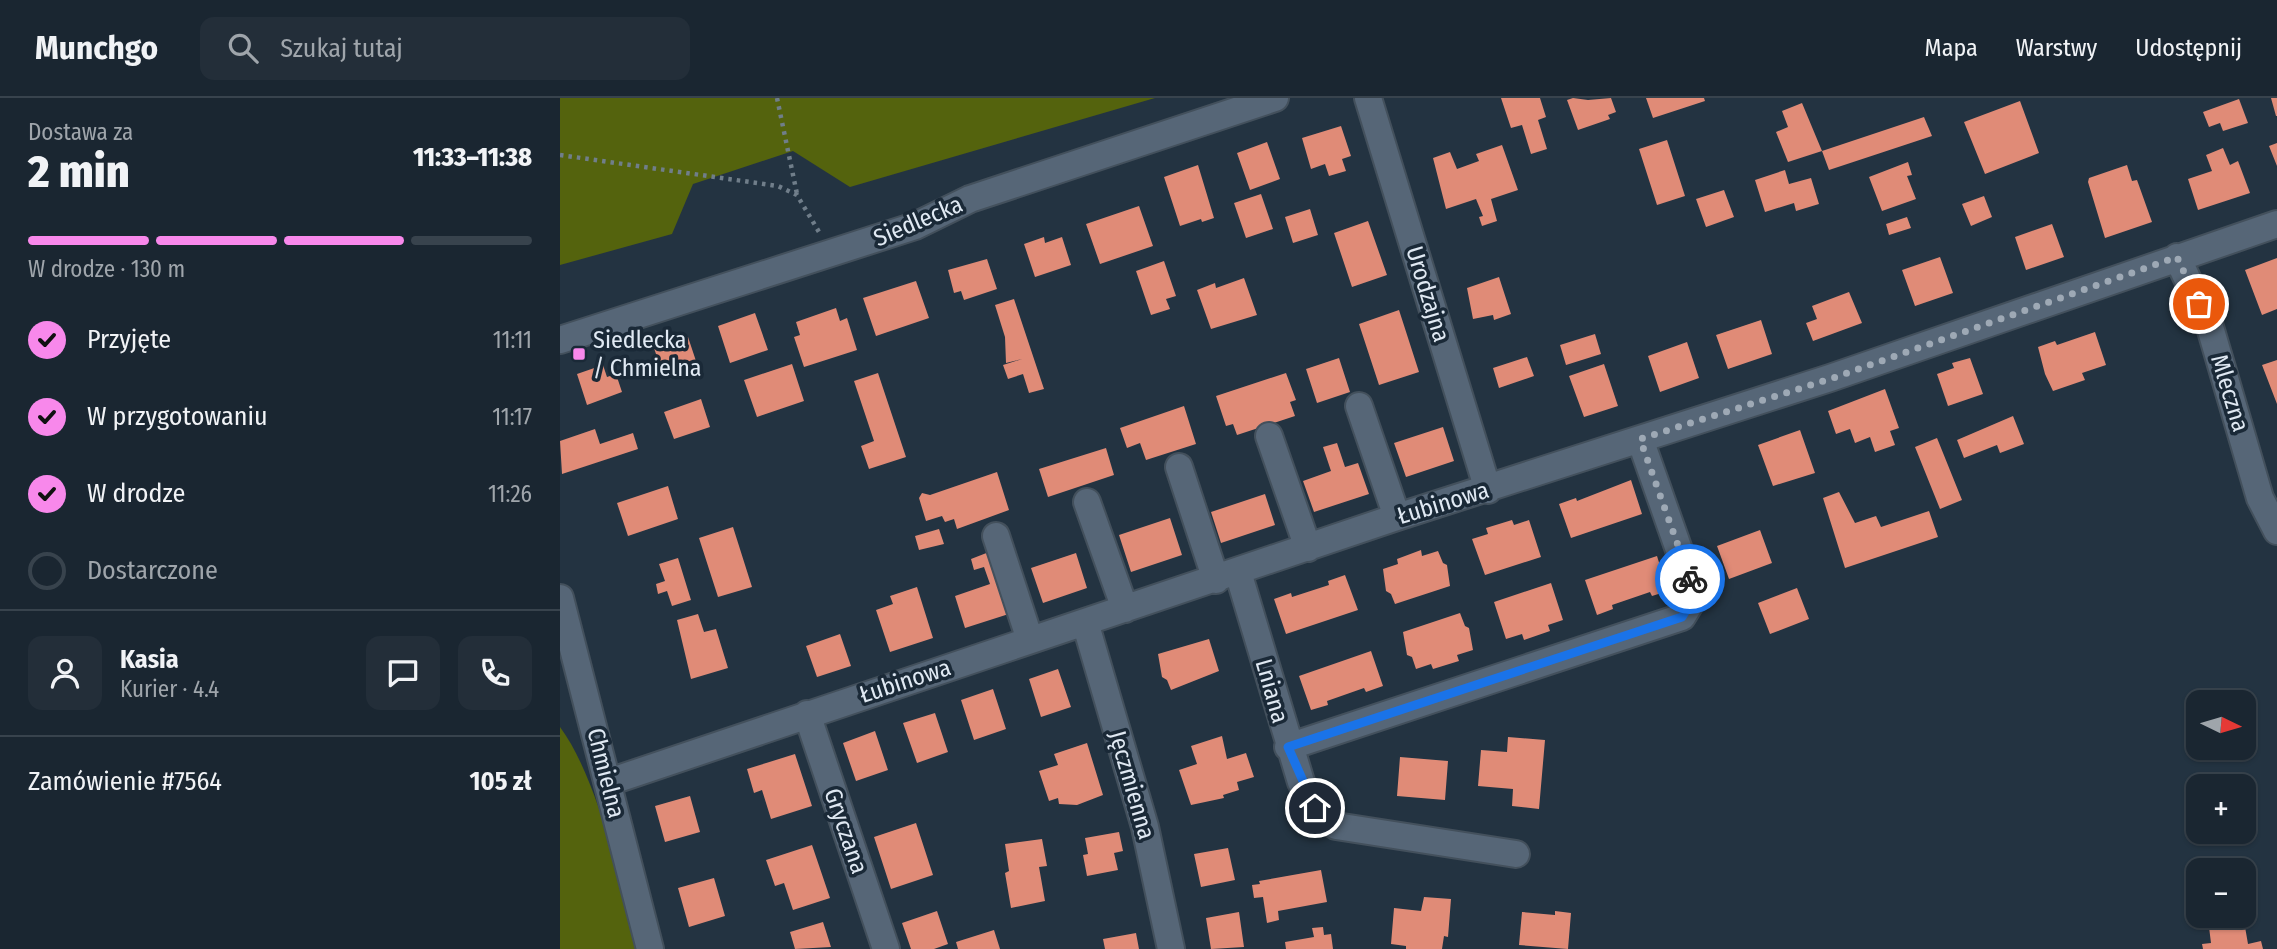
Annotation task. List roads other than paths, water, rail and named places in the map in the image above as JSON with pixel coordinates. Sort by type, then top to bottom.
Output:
[{"type":"street","name":"Siedlecka","points":[[560,340],[833,254],[931,220],[970,199],[1275,98]]},
{"type":"street","name":"Urodzajna","points":[[1368,98],[1488,490]]},
{"type":"street","name":"Łubinowa","points":[[609,782],[1397,517],[1830,379],[2277,224]]},
{"type":"street","name":"Mleczna","points":[[2177,257],[2210,327],[2260,498],[2277,531]]},
{"type":"street","points":[[1359,406],[1397,517]]},
{"type":"street","points":[[1269,436],[1308,548]]},
{"type":"street","points":[[1288,747],[1682,617],[1690,604],[1692,584],[1640,439]]},
{"type":"street","name":"Lniana","points":[[1179,467],[1227,576],[1288,747],[1315,808],[1336,826],[1516,854]]},
{"type":"street","points":[[1087,502],[1125,609]]},
{"type":"street","points":[[996,536],[1030,640]]},
{"type":"street","name":"Chmielna","points":[[560,598],[650,949]]},
{"type":"street","name":"Jęczmienna","points":[[1085,622],[1145,827],[1171,949]]},
{"type":"street","name":"Gryczana","points":[[807,714],[886,949]]},
{"type":"place","name":"Siedlecka / Chmielna","points":[[579,354]]}]
